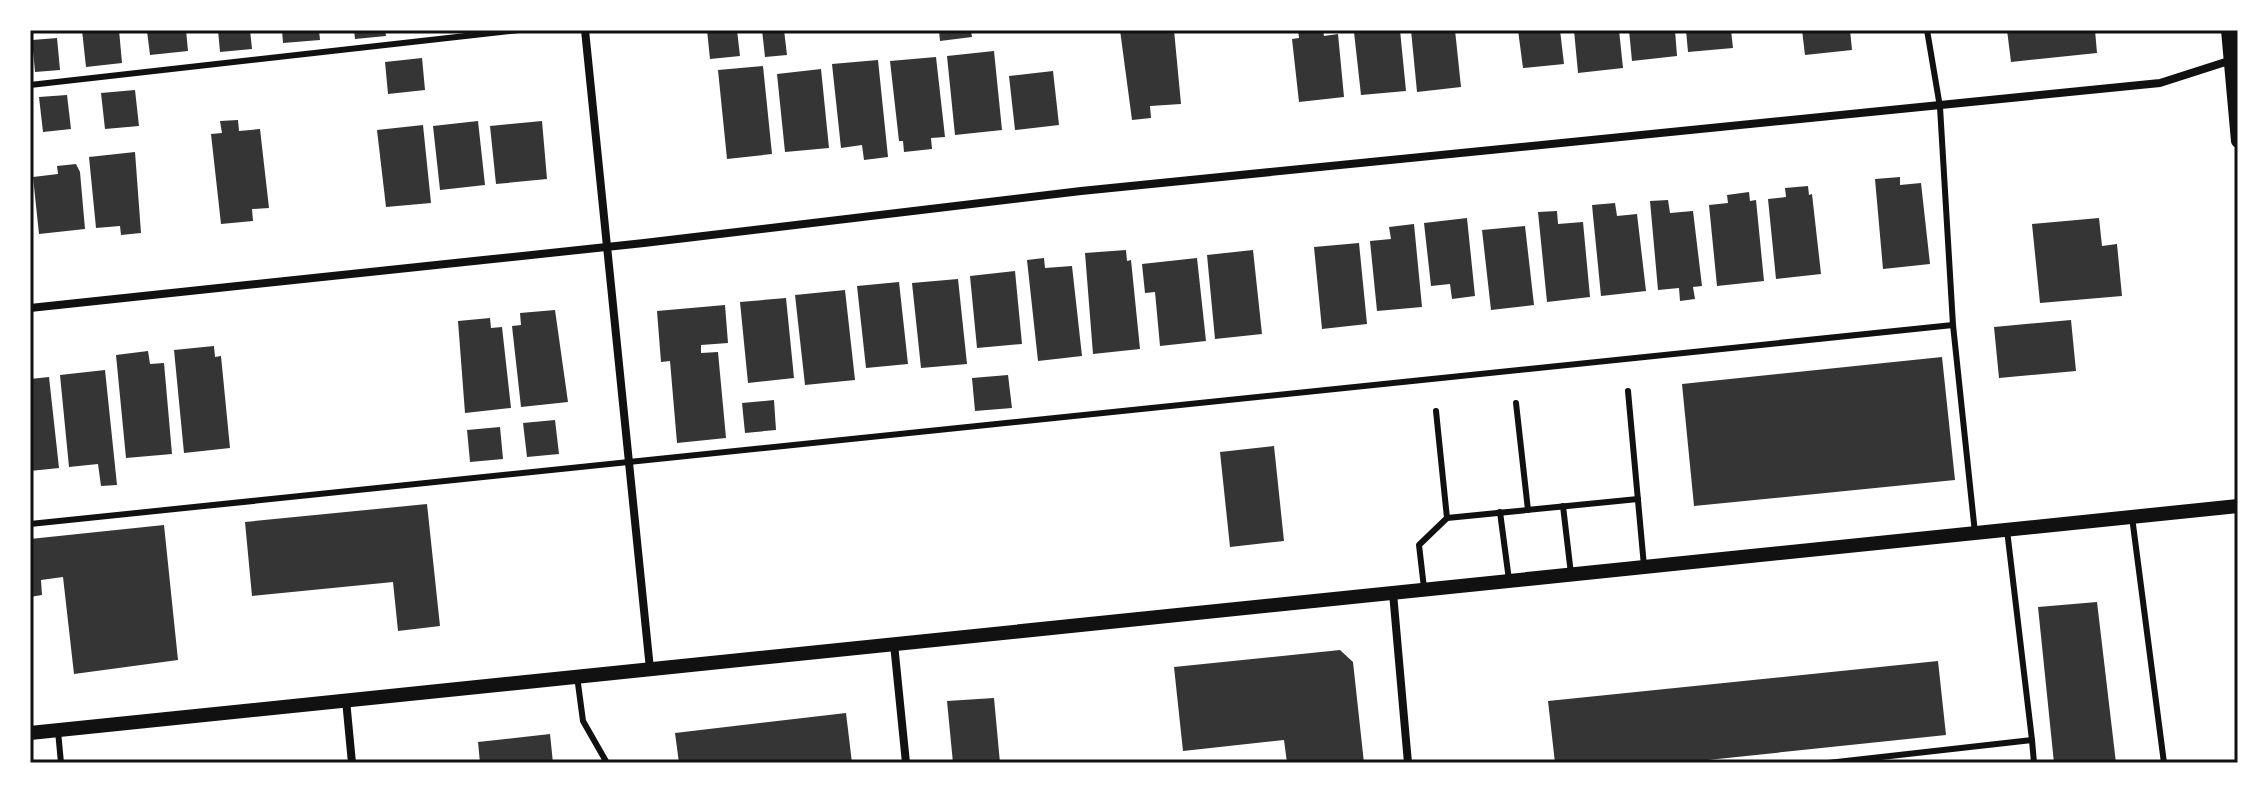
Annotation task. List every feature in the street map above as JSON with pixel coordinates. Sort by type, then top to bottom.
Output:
[{"type":"street","points":[[585,30],[650,669]]},
{"type":"street","points":[[2228,30],[2234,59],[2238,141]]},
{"type":"street","points":[[30,308],[1081,191],[2160,83],[2234,59]]},
{"type":"street","points":[[30,733],[2238,506]]},
{"type":"street","points":[[1393,592],[1408,763]]},
{"type":"street","points":[[894,644],[906,763]]},
{"type":"street","points":[[346,700],[352,763]]},
{"type":"lane","points":[[30,85],[519,30]]},
{"type":"lane","points":[[1927,30],[1940,107],[1953,325],[1975,533]]},
{"type":"lane","points":[[30,524],[629,461],[667,461],[1953,325]]},
{"type":"lane","points":[[1628,391],[1644,566]]},
{"type":"lane","points":[[1516,403],[1528,510]]},
{"type":"lane","points":[[1436,411],[1447,518]]},
{"type":"lane","points":[[1424,588],[1419,545],[1447,518],[1638,499]]},
{"type":"lane","points":[[1563,506],[1571,574]]},
{"type":"lane","points":[[1500,512],[1509,580]]},
{"type":"lane","points":[[2132,516],[2164,763]]},
{"type":"lane","points":[[2007,530],[2034,763]]},
{"type":"lane","points":[[577,676],[583,721],[607,763]]},
{"type":"lane","points":[[57,730],[61,763]]},
{"type":"lane","points":[[1828,763],[2032,740]]},
{"type":"building","points":[[82,30],[119,30],[122,63],[86,67]]},
{"type":"building","points":[[186,30],[188,51],[150,55],[147,31]]},
{"type":"building","points":[[218,30],[250,30],[252,49],[220,52]]},
{"type":"building","points":[[282,30],[319,30],[320,40],[283,43]]},
{"type":"building","points":[[354,30],[385,30],[386,36],[355,39]]},
{"type":"building","points":[[707,30],[737,30],[740,56],[710,59]]},
{"type":"building","points":[[762,30],[784,30],[787,55],[765,57]]},
{"type":"building","points":[[939,30],[971,30],[972,37],[940,41]]},
{"type":"building","points":[[1120,30],[1174,30],[1181,104],[1150,106],[1151,118],[1132,120]]},
{"type":"building","points":[[1298,30],[1323,30],[1324,36],[1338,34],[1344,97],[1299,102],[1292,39],[1299,38]]},
{"type":"building","points":[[1400,30],[1406,91],[1361,95],[1354,32]]},
{"type":"building","points":[[1411,30],[1455,30],[1461,87],[1417,92]]},
{"type":"building","points":[[1518,30],[1560,30],[1564,64],[1523,68]]},
{"type":"building","points":[[1574,30],[1619,30],[1623,68],[1578,73]]},
{"type":"building","points":[[1629,30],[1675,30],[1677,56],[1632,61]]},
{"type":"building","points":[[1686,30],[1731,30],[1733,48],[1688,52]]},
{"type":"building","points":[[1802,30],[1850,30],[1852,50],[1805,55]]},
{"type":"building","points":[[2007,30],[2095,30],[2097,53],[2011,62]]},
{"type":"building","points":[[57,38],[60,70],[35,72],[32,40]]},
{"type":"building","points":[[994,51],[1002,130],[955,135],[947,56]]},
{"type":"building","points":[[936,57],[945,137],[931,138],[932,149],[904,152],[903,141],[899,141],[890,61]]},
{"type":"building","points":[[422,58],[425,90],[388,94],[385,62]]},
{"type":"building","points":[[878,60],[888,157],[864,160],[862,145],[841,148],[832,64]]},
{"type":"building","points":[[763,66],[772,154],[727,159],[718,70]]},
{"type":"building","points":[[821,69],[829,148],[785,152],[777,74]]},
{"type":"building","points":[[1053,71],[1059,125],[1015,130],[1009,76]]},
{"type":"building","points":[[135,90],[139,126],[105,129],[101,93]]},
{"type":"building","points":[[67,95],[71,129],[43,132],[39,97]]},
{"type":"building","points":[[238,120],[239,131],[260,129],[269,208],[252,209],[253,221],[221,224],[211,134],[222,133],[220,121]]},
{"type":"building","points":[[478,121],[485,185],[440,190],[433,126]]},
{"type":"building","points":[[542,121],[547,179],[496,184],[490,126]]},
{"type":"building","points":[[423,125],[431,203],[386,207],[377,130]]},
{"type":"building","points":[[135,152],[141,233],[121,235],[120,226],[96,228],[89,157]]},
{"type":"building","points":[[76,164],[80,172],[85,229],[39,234],[33,177],[58,174],[57,166]]},
{"type":"building","points":[[1900,177],[1900,185],[1921,183],[1930,264],[1883,269],[1875,179]]},
{"type":"building","points":[[1808,186],[1809,195],[1812,194],[1821,274],[1776,279],[1768,199],[1786,197],[1785,188]]},
{"type":"building","points":[[1749,192],[1750,201],[1756,200],[1764,281],[1717,286],[1709,205],[1728,203],[1727,195]]},
{"type":"building","points":[[1668,200],[1670,213],[1693,211],[1702,286],[1693,287],[1695,299],[1680,301],[1679,288],[1658,290],[1650,201]]},
{"type":"building","points":[[1615,203],[1617,216],[1637,214],[1646,291],[1601,296],[1592,205]]},
{"type":"building","points":[[1557,211],[1558,224],[1583,222],[1590,297],[1547,302],[1538,212]]},
{"type":"building","points":[[1467,218],[1475,296],[1452,299],[1450,284],[1431,286],[1424,223]]},
{"type":"building","points":[[2099,218],[2102,246],[2117,244],[2122,296],[2040,303],[2032,224]]},
{"type":"building","points":[[1414,224],[1422,307],[1377,311],[1370,241],[1391,239],[1389,227]]},
{"type":"building","points":[[1525,226],[1534,305],[1491,310],[1482,230]]},
{"type":"building","points":[[1359,243],[1367,324],[1322,329],[1314,247]]},
{"type":"building","points":[[1126,250],[1127,261],[1131,260],[1140,349],[1093,354],[1085,253]]},
{"type":"building","points":[[1253,250],[1262,334],[1215,339],[1207,255]]},
{"type":"building","points":[[1044,258],[1045,268],[1072,266],[1082,356],[1038,361],[1027,260]]},
{"type":"building","points":[[1197,258],[1206,341],[1160,346],[1155,292],[1145,293],[1142,264]]},
{"type":"building","points":[[1015,271],[1022,344],[977,348],[970,276]]},
{"type":"building","points":[[958,279],[967,364],[921,368],[912,283]]},
{"type":"building","points":[[899,282],[908,364],[866,368],[857,286]]},
{"type":"building","points":[[845,290],[855,380],[805,385],[795,295]]},
{"type":"building","points":[[786,298],[794,378],[748,383],[740,302]]},
{"type":"building","points":[[725,305],[728,343],[701,345],[701,353],[718,352],[726,438],[677,443],[670,361],[661,362],[657,311]]},
{"type":"building","points":[[555,310],[568,402],[521,407],[512,326],[521,325],[520,313]]},
{"type":"building","points":[[490,318],[491,328],[502,327],[511,408],[465,413],[458,321]]},
{"type":"building","points":[[2071,320],[2076,371],[1999,378],[1994,327]]},
{"type":"building","points":[[214,346],[215,357],[221,356],[230,448],[184,453],[174,350]]},
{"type":"building","points":[[148,351],[150,364],[164,363],[172,454],[126,458],[116,355]]},
{"type":"building","points":[[1942,357],[1955,480],[1694,506],[1682,384]]},
{"type":"building","points":[[105,370],[117,485],[101,486],[98,464],[69,467],[60,375]]},
{"type":"building","points":[[1008,375],[1012,408],[975,411],[972,378]]},
{"type":"building","points":[[49,377],[59,468],[30,471],[30,379]]},
{"type":"building","points":[[774,400],[776,430],[745,433],[742,403]]},
{"type":"building","points":[[555,420],[559,454],[527,457],[523,423]]},
{"type":"building","points":[[500,427],[503,459],[470,462],[467,430]]},
{"type":"building","points":[[1274,446],[1284,541],[1230,547],[1220,452]]},
{"type":"building","points":[[427,504],[440,626],[398,631],[393,582],[252,596],[245,522]]},
{"type":"building","points":[[164,525],[178,660],[74,674],[63,577],[41,580],[42,595],[30,597],[30,539]]},
{"type":"building","points":[[2097,602],[2116,763],[2054,763],[2038,607]]},
{"type":"building","points":[[1340,650],[1353,662],[1364,763],[1287,763],[1284,740],[1183,751],[1174,667]]},
{"type":"building","points":[[1938,661],[1946,735],[1679,763],[1555,763],[1548,701]]},
{"type":"building","points":[[994,698],[1000,763],[953,763],[947,701]]},
{"type":"building","points":[[846,713],[852,763],[679,763],[675,733]]},
{"type":"building","points":[[550,734],[553,763],[480,763],[478,742]]}]
